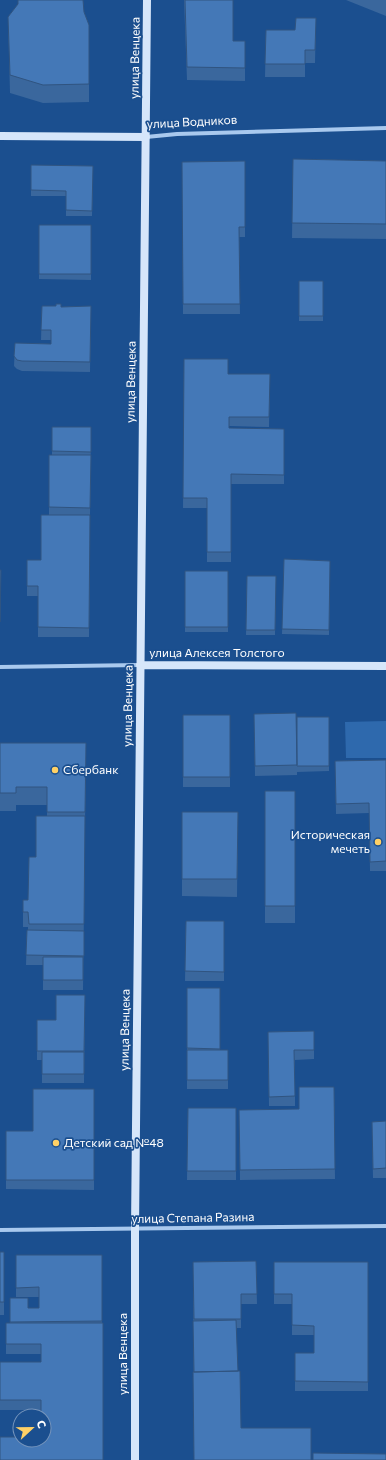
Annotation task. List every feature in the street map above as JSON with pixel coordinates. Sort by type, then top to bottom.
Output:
[{"type":"street","name":"улица Венцека","points":[[135,1460],[135,1229],[147,0]]},
{"type":"street","name":"улица Водников","points":[[0,136],[146,137],[177,134],[386,128]]},
{"type":"street","name":"улица Алексея Толстого","points":[[0,667],[140,665],[386,666]]},
{"type":"street","name":"улица Степана Разина","points":[[0,1230],[386,1226]]},
{"type":"shaded area","points":[[386,721],[386,758],[346,758],[345,722]]},
{"type":"building","points":[[18,0],[83,0],[84,12],[89,25],[89,84],[43,85],[10,75],[8,17],[18,4]]},
{"type":"building","points":[[185,0],[233,0],[233,41],[245,41],[245,68],[187,67]]},
{"type":"building","points":[[296,18],[316,18],[315,50],[305,50],[305,64],[265,64],[266,30],[295,30]]},
{"type":"building","points":[[293,159],[386,161],[386,224],[292,223]]},
{"type":"building","points":[[245,161],[245,227],[239,227],[240,304],[183,304],[182,162]]},
{"type":"building","points":[[31,165],[93,166],[92,211],[66,210],[66,191],[31,190]]},
{"type":"building","points":[[39,225],[91,225],[91,274],[39,274]]},
{"type":"building","points":[[299,281],[323,281],[323,316],[299,316]]},
{"type":"building","points":[[56,304],[61,304],[61,307],[91,306],[90,362],[17,360],[14,356],[15,343],[51,344],[51,330],[41,330],[42,306],[56,306]]},
{"type":"building","points":[[184,359],[228,359],[228,374],[270,374],[269,417],[229,417],[229,428],[284,429],[284,475],[231,474],[231,552],[207,552],[207,498],[183,498]]},
{"type":"building","points":[[52,427],[91,427],[91,452],[52,451]]},
{"type":"building","points":[[49,455],[91,455],[90,508],[49,507]]},
{"type":"building","points":[[41,515],[90,515],[89,628],[38,627],[38,586],[27,586],[27,560],[41,560]]},
{"type":"building","points":[[284,559],[330,561],[329,630],[282,629]]},
{"type":"building","points":[[0,570],[1,570],[0,622]]},
{"type":"building","points":[[185,571],[228,571],[228,627],[185,627]]},
{"type":"building","points":[[247,576],[276,576],[275,630],[246,630]]},
{"type":"building","points":[[296,713],[297,765],[255,766],[254,714]]},
{"type":"building","points":[[183,715],[230,715],[230,777],[183,777]]},
{"type":"building","points":[[297,717],[329,717],[329,766],[297,766]]},
{"type":"building","points":[[0,743],[86,743],[85,812],[47,812],[47,787],[16,787],[16,793],[0,793]]},
{"type":"building","name":"Историческая мечеть","points":[[386,760],[386,861],[370,862],[369,803],[336,804],[335,761]]},
{"type":"building","points":[[265,791],[295,791],[295,906],[265,906]]},
{"type":"building","points":[[182,812],[238,812],[237,879],[182,879]]},
{"type":"building","points":[[36,816],[85,816],[84,924],[29,924],[28,912],[23,912],[23,900],[28,900],[29,857],[36,857]]},
{"type":"building","points":[[186,921],[224,921],[224,972],[185,971]]},
{"type":"building","points":[[27,930],[84,931],[84,956],[26,955]]},
{"type":"building","points":[[43,957],[83,957],[83,980],[43,980]]},
{"type":"building","points":[[187,988],[220,988],[220,1049],[187,1048]]},
{"type":"building","points":[[56,995],[85,995],[84,1051],[37,1051],[37,1020],[56,1020]]},
{"type":"building","points":[[314,1031],[314,1050],[294,1050],[295,1096],[269,1097],[268,1032]]},
{"type":"building","points":[[187,1050],[228,1050],[228,1080],[187,1080]]},
{"type":"building","points":[[42,1052],[84,1052],[84,1074],[42,1074]]},
{"type":"building","points":[[299,1087],[334,1087],[335,1169],[240,1170],[239,1110],[299,1109]]},
{"type":"building","points":[[33,1089],[94,1089],[94,1180],[6,1180],[6,1131],[33,1131]]},
{"type":"building","points":[[188,1108],[236,1108],[236,1171],[187,1171]]},
{"type":"building","points":[[386,1121],[386,1168],[373,1169],[372,1122]]},
{"type":"building","points":[[0,1252],[4,1252],[4,1302],[0,1302]]},
{"type":"building","points":[[16,1255],[102,1255],[102,1321],[10,1322],[10,1298],[28,1298],[28,1308],[39,1308],[39,1287],[16,1288]]},
{"type":"building","points":[[256,1261],[257,1294],[241,1294],[241,1319],[194,1319],[193,1262]]},
{"type":"building","points":[[274,1262],[368,1262],[368,1382],[295,1381],[295,1353],[314,1353],[314,1326],[292,1325],[292,1294],[274,1294]]},
{"type":"building","points":[[236,1320],[238,1371],[194,1372],[193,1321]]},
{"type":"building","points":[[6,1323],[103,1323],[103,1460],[0,1460],[0,1437],[12,1437],[12,1448],[52,1448],[52,1408],[41,1408],[41,1400],[0,1400],[0,1362],[41,1362],[41,1344],[6,1344]]},
{"type":"building","points":[[240,1371],[241,1428],[311,1428],[311,1460],[194,1460],[193,1372]]},
{"type":"building","points":[[313,1453],[386,1454],[386,1460],[313,1460]]},
{"type":"place","name":"Сбербанк","points":[[55,770]]},
{"type":"place","name":"Историческая мечеть","points":[[378,842]]},
{"type":"place","name":"Детский сад №48","points":[[56,1143]]}]
